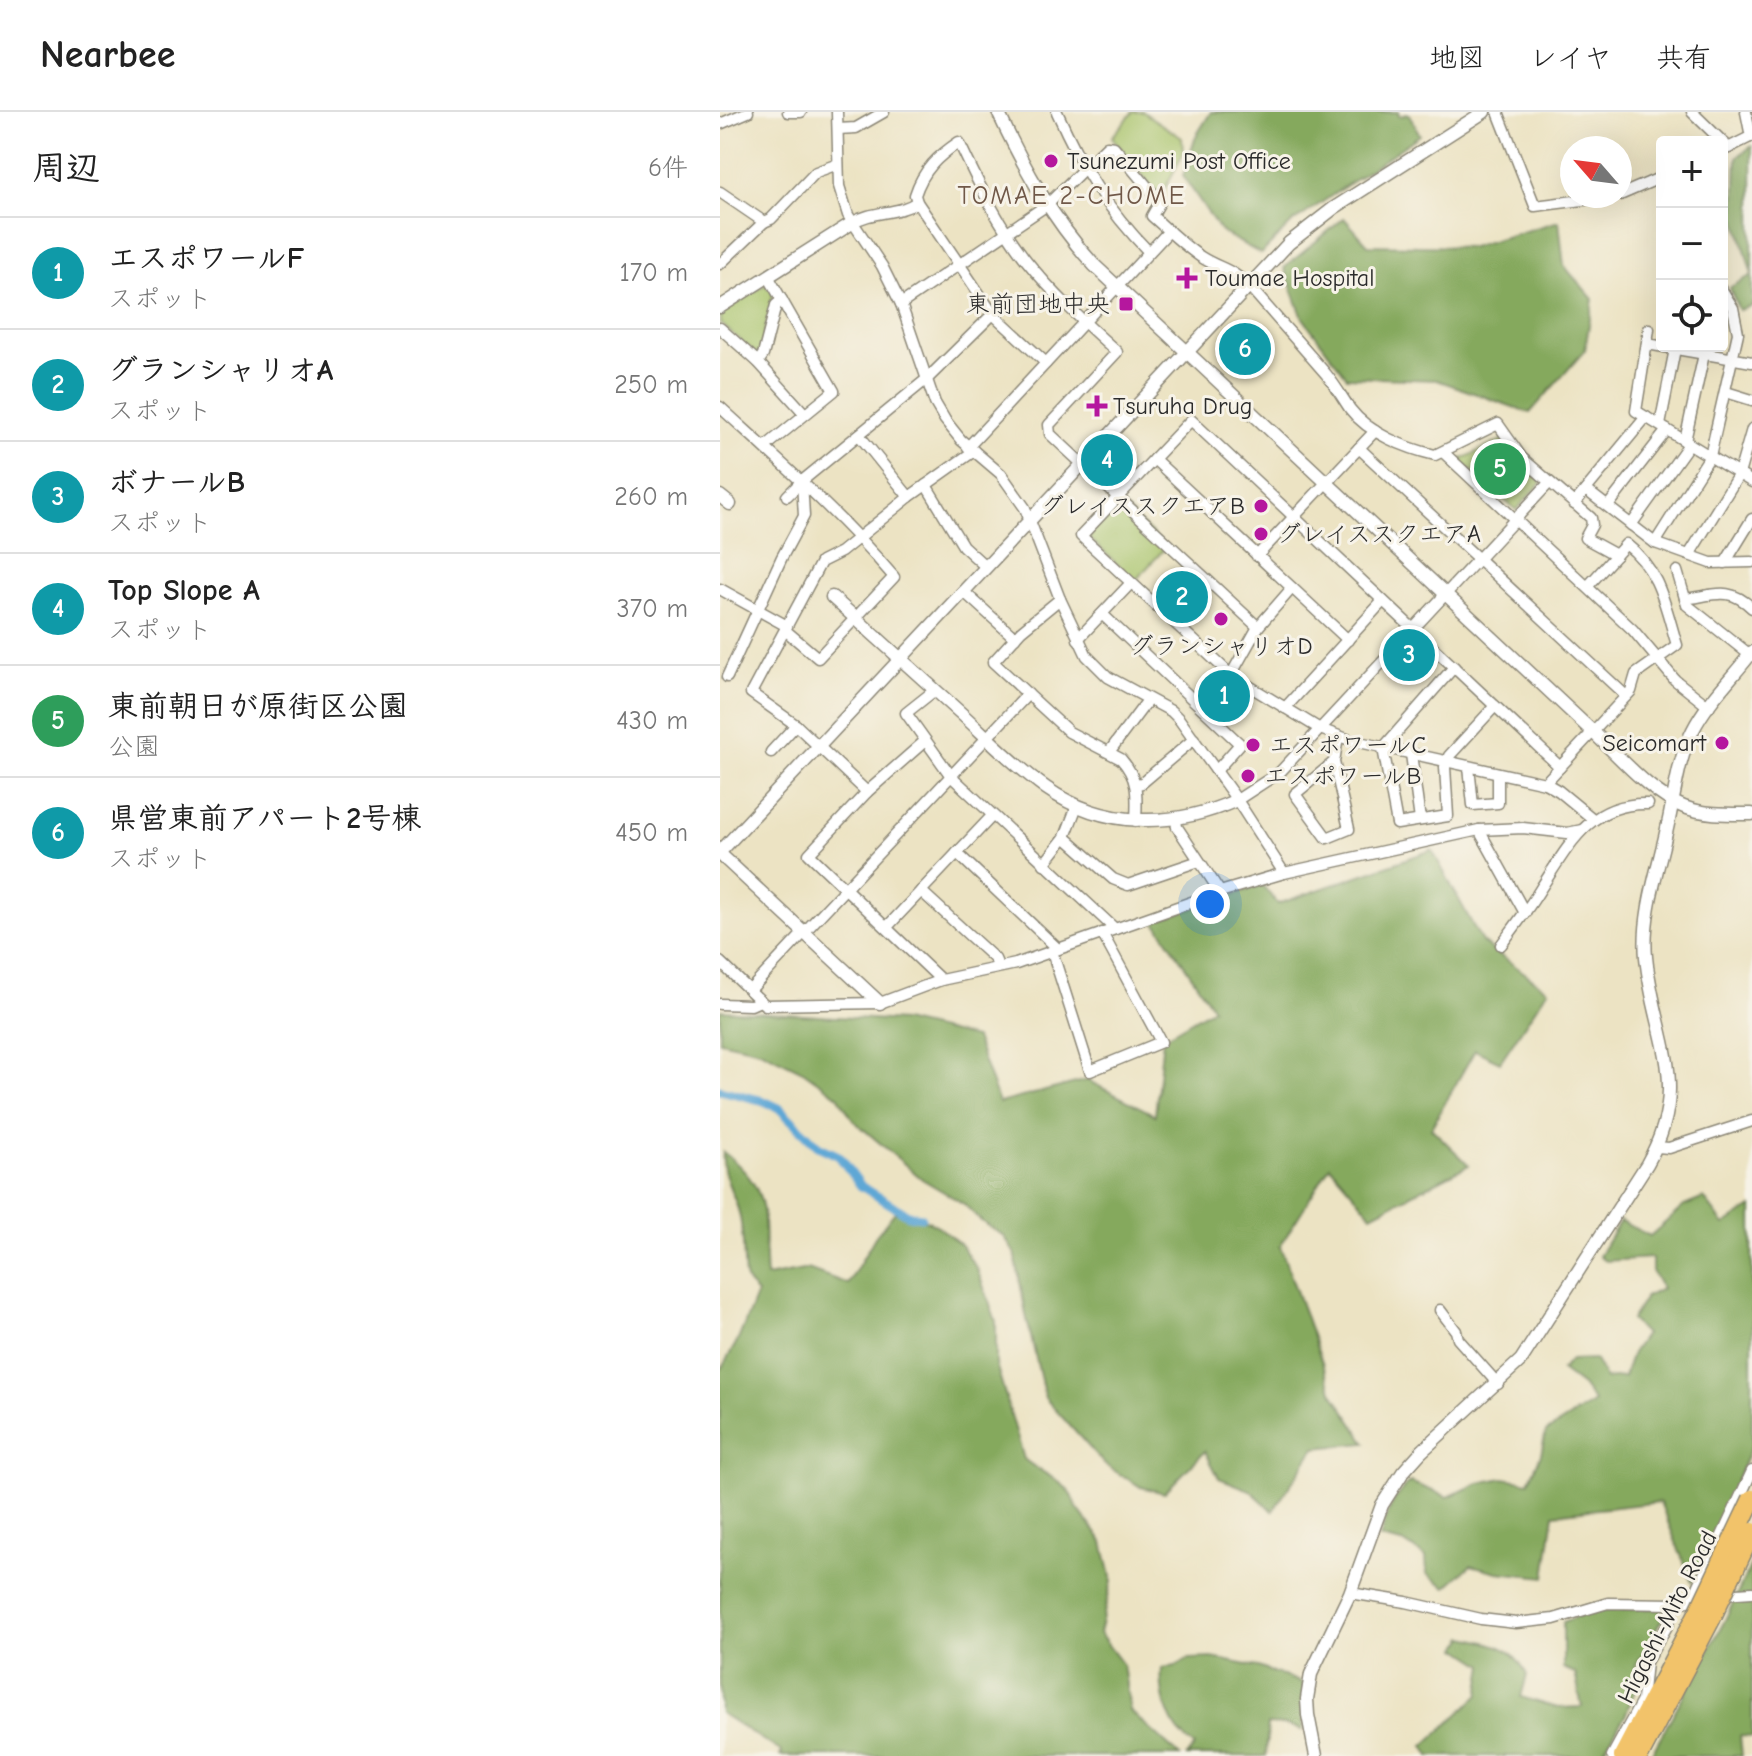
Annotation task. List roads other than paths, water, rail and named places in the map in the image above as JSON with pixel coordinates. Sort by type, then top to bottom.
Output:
[{"type":"highway","name":"Higashi-Mito Road","points":[[1639,1756],[1752,1499]]},
{"type":"highway","name":"Higashi-Mito Road","points":[[1701,1610],[1752,1532]]},
{"type":"highway","name":"Higashi-Mito Road","points":[[1623,1756],[1672,1679]]},
{"type":"street","points":[[720,124],[748,112]]},
{"type":"street","points":[[788,112],[801,112]]},
{"type":"street","points":[[837,112],[839,186],[852,223],[882,266],[901,304],[935,403],[945,420],[971,449],[1001,474],[1030,518],[1060,599],[1087,656],[1108,677],[1171,711],[1237,800],[1284,873]]},
{"type":"street","points":[[838,129],[856,128],[884,112]]},
{"type":"street","points":[[998,112],[1029,177],[1081,251],[1593,732],[1673,801],[1701,811],[1752,814]]},
{"type":"street","points":[[1057,112],[1085,170],[1115,216],[1149,252]]},
{"type":"street","points":[[880,1003],[720,853],[1186,351],[1307,228],[1484,112]]},
{"type":"street","points":[[1498,112],[1535,206],[1560,204]]},
{"type":"street","points":[[1692,112],[1713,136]]},
{"type":"street","points":[[1728,149],[1752,137],[1746,112]]},
{"type":"street","points":[[1046,363],[993,314],[917,202],[915,195],[926,170],[959,142],[990,204],[1046,284],[1117,352],[1049,425],[1048,430],[1258,627]]},
{"type":"street","points":[[901,304],[1047,205],[1107,146],[1114,147],[1160,202],[1152,216],[1203,258],[1234,272],[1249,286],[1330,379],[1352,411],[1375,431],[1416,450],[1435,455],[1498,424],[1522,458],[1591,518],[1592,525],[1585,538],[1616,555]]},
{"type":"street","points":[[720,264],[771,219],[816,172],[838,164]]},
{"type":"street","points":[[1632,189],[1656,179]]},
{"type":"street","points":[[721,194],[764,222]]},
{"type":"street","points":[[720,307],[860,218],[909,207],[917,202]]},
{"type":"street","points":[[867,792],[796,725],[751,693],[821,562],[859,538],[971,449],[1169,231]]},
{"type":"street","points":[[765,447],[834,391],[768,276]]},
{"type":"street","points":[[758,362],[763,355],[776,305],[782,300]]},
{"type":"street","points":[[1655,543],[1710,456],[1738,333],[1733,308],[1728,300]]},
{"type":"street","points":[[787,496],[928,378],[993,314]]},
{"type":"street","points":[[720,328],[758,362],[805,414]]},
{"type":"street","points":[[1649,329],[1636,411],[1752,482]]},
{"type":"street","points":[[1647,344],[1656,346]]},
{"type":"street","points":[[1608,506],[1663,428],[1675,352]]},
{"type":"street","points":[[1692,352],[1752,362]]},
{"type":"street","points":[[1631,525],[1687,442],[1704,354]]},
{"type":"street","points":[[1726,392],[1752,400]]},
{"type":"street","points":[[720,407],[802,481],[894,577],[818,658],[786,628],[720,589]]},
{"type":"street","points":[[1574,504],[1646,417]]},
{"type":"street","points":[[1560,767],[1191,420],[1081,536],[1231,675],[1320,729],[1338,737],[1383,748],[1545,783],[1593,819]]},
{"type":"street","points":[[1689,555],[1739,474],[1752,429]]},
{"type":"street","points":[[1257,556],[1375,431]]},
{"type":"street","points":[[859,435],[909,497]]},
{"type":"street","points":[[1359,448],[1626,696]]},
{"type":"street","points":[[1443,452],[1633,630],[1675,680],[1709,707]]},
{"type":"street","points":[[1154,459],[1348,640]]},
{"type":"street","points":[[727,677],[804,516],[802,481]]},
{"type":"street","points":[[832,597],[1036,781],[1077,806],[1113,817],[1136,821],[1176,820],[1215,810],[1237,800],[1280,772],[1549,483]]},
{"type":"street","points":[[926,485],[963,546],[985,566]]},
{"type":"street","points":[[1586,490],[1655,543],[1711,563],[1752,562]]},
{"type":"street","points":[[1725,563],[1752,519]]},
{"type":"street","points":[[1545,783],[1631,691],[1636,674],[1677,645],[1651,568],[1641,555],[1626,544],[1588,586]]},
{"type":"street","points":[[1316,1756],[1308,1715],[1308,1687],[1317,1659],[1350,1593],[1382,1505],[1398,1479],[1421,1452],[1498,1384],[1536,1341],[1657,1147],[1668,1114],[1671,1083],[1649,974],[1646,940],[1650,908],[1684,748],[1693,729],[1751,654],[1687,605],[1677,571]]},
{"type":"street","points":[[1078,639],[1131,583]]},
{"type":"street","points":[[1231,675],[1258,627],[1292,588]]},
{"type":"street","points":[[963,591],[1015,638]]},
{"type":"street","points":[[1685,599],[1730,593],[1739,596],[1752,608]]},
{"type":"street","points":[[1060,599],[1015,638],[993,662],[1069,732],[1127,765],[1137,784],[1136,821]]},
{"type":"street","points":[[1285,708],[1383,601]]},
{"type":"street","points":[[1102,614],[1240,744],[1216,771]]},
{"type":"street","points":[[1383,748],[1454,667]]},
{"type":"street","points":[[935,690],[906,713],[951,776],[1115,929]]},
{"type":"street","points":[[750,990],[1028,694]]},
{"type":"street","points":[[1109,752],[1148,700]]},
{"type":"street","points":[[1383,748],[1397,824],[1448,816],[1446,762],[1495,706]]},
{"type":"street","points":[[771,752],[796,725]]},
{"type":"street","points":[[1334,762],[1295,794],[1327,838],[1349,829],[1334,762],[1338,737]]},
{"type":"street","points":[[1137,784],[1194,739]]},
{"type":"street","points":[[925,741],[867,792],[809,854],[941,980]]},
{"type":"street","points":[[1411,754],[1420,820]]},
{"type":"street","points":[[1469,767],[1473,805],[1498,803],[1498,773]]},
{"type":"street","points":[[1501,945],[1572,840],[1593,819],[1630,803],[1648,804]]},
{"type":"street","points":[[1044,864],[1065,837],[1077,806]]},
{"type":"street","points":[[887,927],[992,816]]},
{"type":"street","points":[[1176,820],[1177,827],[1220,892]]},
{"type":"street","points":[[720,962],[765,1005],[880,1003],[941,980],[1016,964],[1220,892],[1284,873],[1479,830],[1523,828],[1567,833],[1582,830]]},
{"type":"street","points":[[1479,830],[1525,913]]},
{"type":"street","points":[[1065,837],[1113,879],[1128,885],[1199,861]]},
{"type":"street","points":[[957,853],[1055,950],[1090,1071],[1161,1042],[1102,933]]},
{"type":"street","points":[[921,891],[995,959],[998,966]]},
{"type":"street","points":[[720,1004],[751,1005],[760,1001]]},
{"type":"street","points":[[1657,1147],[1669,1148],[1752,1121]]},
{"type":"street","points":[[1440,1310],[1456,1331],[1458,1339],[1498,1384]]},
{"type":"street","points":[[1701,1610],[1752,1471]]},
{"type":"street","points":[[1350,1593],[1516,1623],[1554,1619],[1608,1603],[1674,1604],[1701,1610],[1752,1592]]},
{"type":"street","points":[[1612,1756],[1642,1701],[1646,1662],[1669,1623],[1674,1604]]},
{"type":"waterway","points":[[720,1090],[779,1108],[818,1146],[839,1156],[861,1186],[908,1215],[921,1217]]},
{"type":"place","name":"Tsunezumi Post Office","points":[[1051,161]]},
{"type":"place","name":"Toumae Hospital","points":[[1187,278]]},
{"type":"place","name":"東前団地中央","points":[[1126,304]]},
{"type":"place","name":"県営東前アパート2号棟","points":[[1245,349]]},
{"type":"place","name":"Tsuruha Drug","points":[[1097,406]]},
{"type":"place","name":"Top Slope A","points":[[1107,460]]},
{"type":"place","name":"東前朝日が原街区公園","points":[[1500,469]]},
{"type":"place","name":"グレイススクエアB","points":[[1261,506]]},
{"type":"place","name":"グレイススクエアA","points":[[1261,534]]},
{"type":"place","name":"グランシャリオA","points":[[1182,597]]},
{"type":"place","name":"グランシャリオD","points":[[1221,619]]},
{"type":"place","name":"ボナールB","points":[[1409,655]]},
{"type":"place","name":"エスポワールF","points":[[1224,696]]},
{"type":"place","name":"Seicomart","points":[[1722,743]]},
{"type":"place","name":"エスポワールC","points":[[1253,745]]},
{"type":"place","name":"エスポワールB","points":[[1248,776]]},
{"type":"district","name":"TOMAE 2-CHOME","points":[[1072,196]]}]
